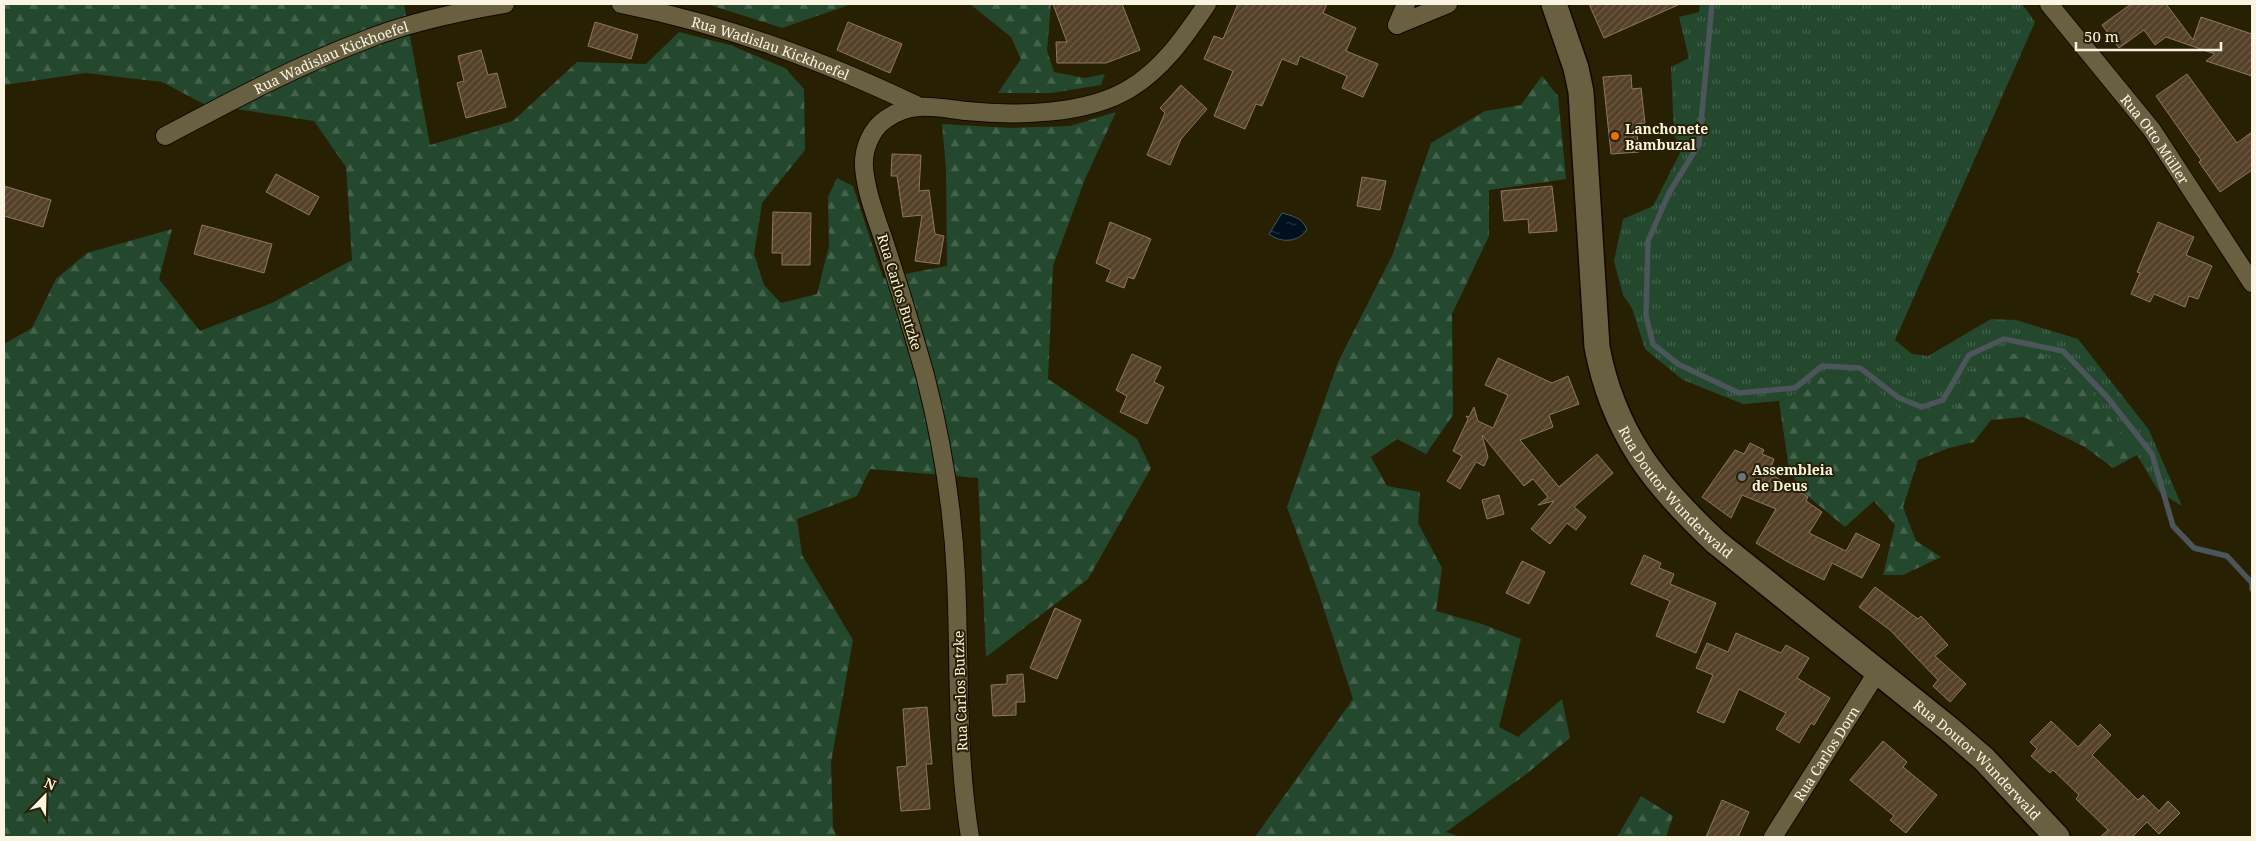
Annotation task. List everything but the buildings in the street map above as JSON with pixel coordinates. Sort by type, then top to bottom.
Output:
[{"type":"street","name":"Rua Wadislau Kickhoefel","points":[[165,136],[300,67],[366,39],[455,12],[505,4]]},
{"type":"street","name":"Rua Wadislau Kickhoefel","points":[[621,4],[679,9],[855,76],[916,105]]},
{"type":"street","name":"Rua Carlos Butzke","points":[[970,837],[963,793],[956,575],[949,495],[938,424],[910,320],[870,198],[864,167],[866,148],[874,131],[887,118],[916,105],[1007,113],[1045,112],[1107,100],[1129,89],[1152,72],[1176,48],[1207,4]]},
{"type":"street","points":[[1406,4],[1397,25],[1448,4]]},
{"type":"street","name":"Rua Doutor Wunderwald","points":[[1554,4],[1581,92],[1597,347],[1603,377],[1615,413],[1649,471],[1684,512],[1716,542],[1878,671],[1984,759],[2057,837]]},
{"type":"street","name":"Rua Otto Müller","points":[[2049,4],[2152,130],[2252,283]]},
{"type":"street","name":"Rua Carlos Dorn","points":[[1773,837],[1878,671]]},
{"type":"green space","points":[[4,4],[404,4],[430,145],[513,121],[577,62],[646,64],[679,32],[730,45],[785,68],[804,89],[805,150],[762,203],[754,254],[764,285],[781,303],[817,294],[829,246],[828,197],[837,178],[853,186],[883,278],[947,266],[946,168],[942,124],[1011,128],[1070,126],[1116,112],[1085,179],[1053,266],[1048,379],[1137,439],[1151,468],[1088,579],[986,657],[978,478],[870,469],[857,496],[797,519],[802,555],[853,640],[831,762],[833,828],[837,837],[4,837],[4,344],[32,328],[56,279],[87,253],[172,229],[159,279],[200,331],[272,303],[352,260],[346,167],[314,121],[204,104],[162,82],[86,73],[4,85]]},
{"type":"green space","points":[[707,4],[852,4],[782,28]]},
{"type":"green space","points":[[970,4],[1051,4],[1047,51],[1054,72],[1085,78],[1105,74],[1101,85],[1051,93],[998,93],[1021,59],[1011,37]]},
{"type":"green space","points":[[1700,4],[2022,4],[2035,22],[1895,340],[1912,354],[1928,356],[1991,319],[2016,320],[2078,339],[2149,430],[2182,506],[2159,492],[2137,455],[1970,372],[1956,411],[1909,418],[1860,377],[1827,372],[1806,390],[1779,401],[1743,404],[1683,380],[1645,349],[1632,308],[1623,295],[1614,261],[1623,219],[1653,206],[1682,149],[1674,135],[1671,67],[1689,58],[1679,17],[1699,12]]},
{"type":"green space","points":[[1542,76],[1558,96],[1566,179],[1489,190],[1489,236],[1452,314],[1453,415],[1426,454],[1397,439],[1371,457],[1387,486],[1420,492],[1418,523],[1442,568],[1436,611],[1482,624],[1521,639],[1499,727],[1518,737],[1562,699],[1570,738],[1525,775],[1446,832],[1461,837],[1255,837],[1353,699],[1319,594],[1287,507],[1338,362],[1392,256],[1431,143],[1485,111],[1521,105]]},
{"type":"green space","points":[[2039,352],[2086,384],[2137,455],[2113,468],[2085,447],[2024,417],[1991,420],[1974,442],[1949,448],[1918,460],[1903,507],[1916,541],[1941,557],[1903,575],[1883,575],[1895,525],[1874,501],[1845,527],[1804,493],[1789,469],[1779,401],[1806,390],[1827,372],[1860,377],[1910,417],[1956,411],[1970,372],[1995,355]]},
{"type":"green space","points":[[1641,796],[1673,816],[1666,837],[1617,837]]},
{"type":"water","points":[[1282,213],[1300,220],[1307,230],[1299,237],[1289,240],[1279,239],[1269,234]]},
{"type":"waterway","points":[[1712,4],[1699,144],[1669,193],[1648,241],[1646,316],[1653,344],[1678,364],[1739,393],[1795,388],[1822,366],[1860,368],[1899,398],[1922,407],[1943,400],[1969,355],[2004,339],[2063,351],[2107,397],[2152,454],[2173,526],[2194,548],[2227,556],[2252,583],[2252,589]]},
{"type":"place","name":"Lanchonete Bambuzal","points":[[1615,136]]},
{"type":"place","name":"Assembleia de Deus","points":[[1742,477]]}]
